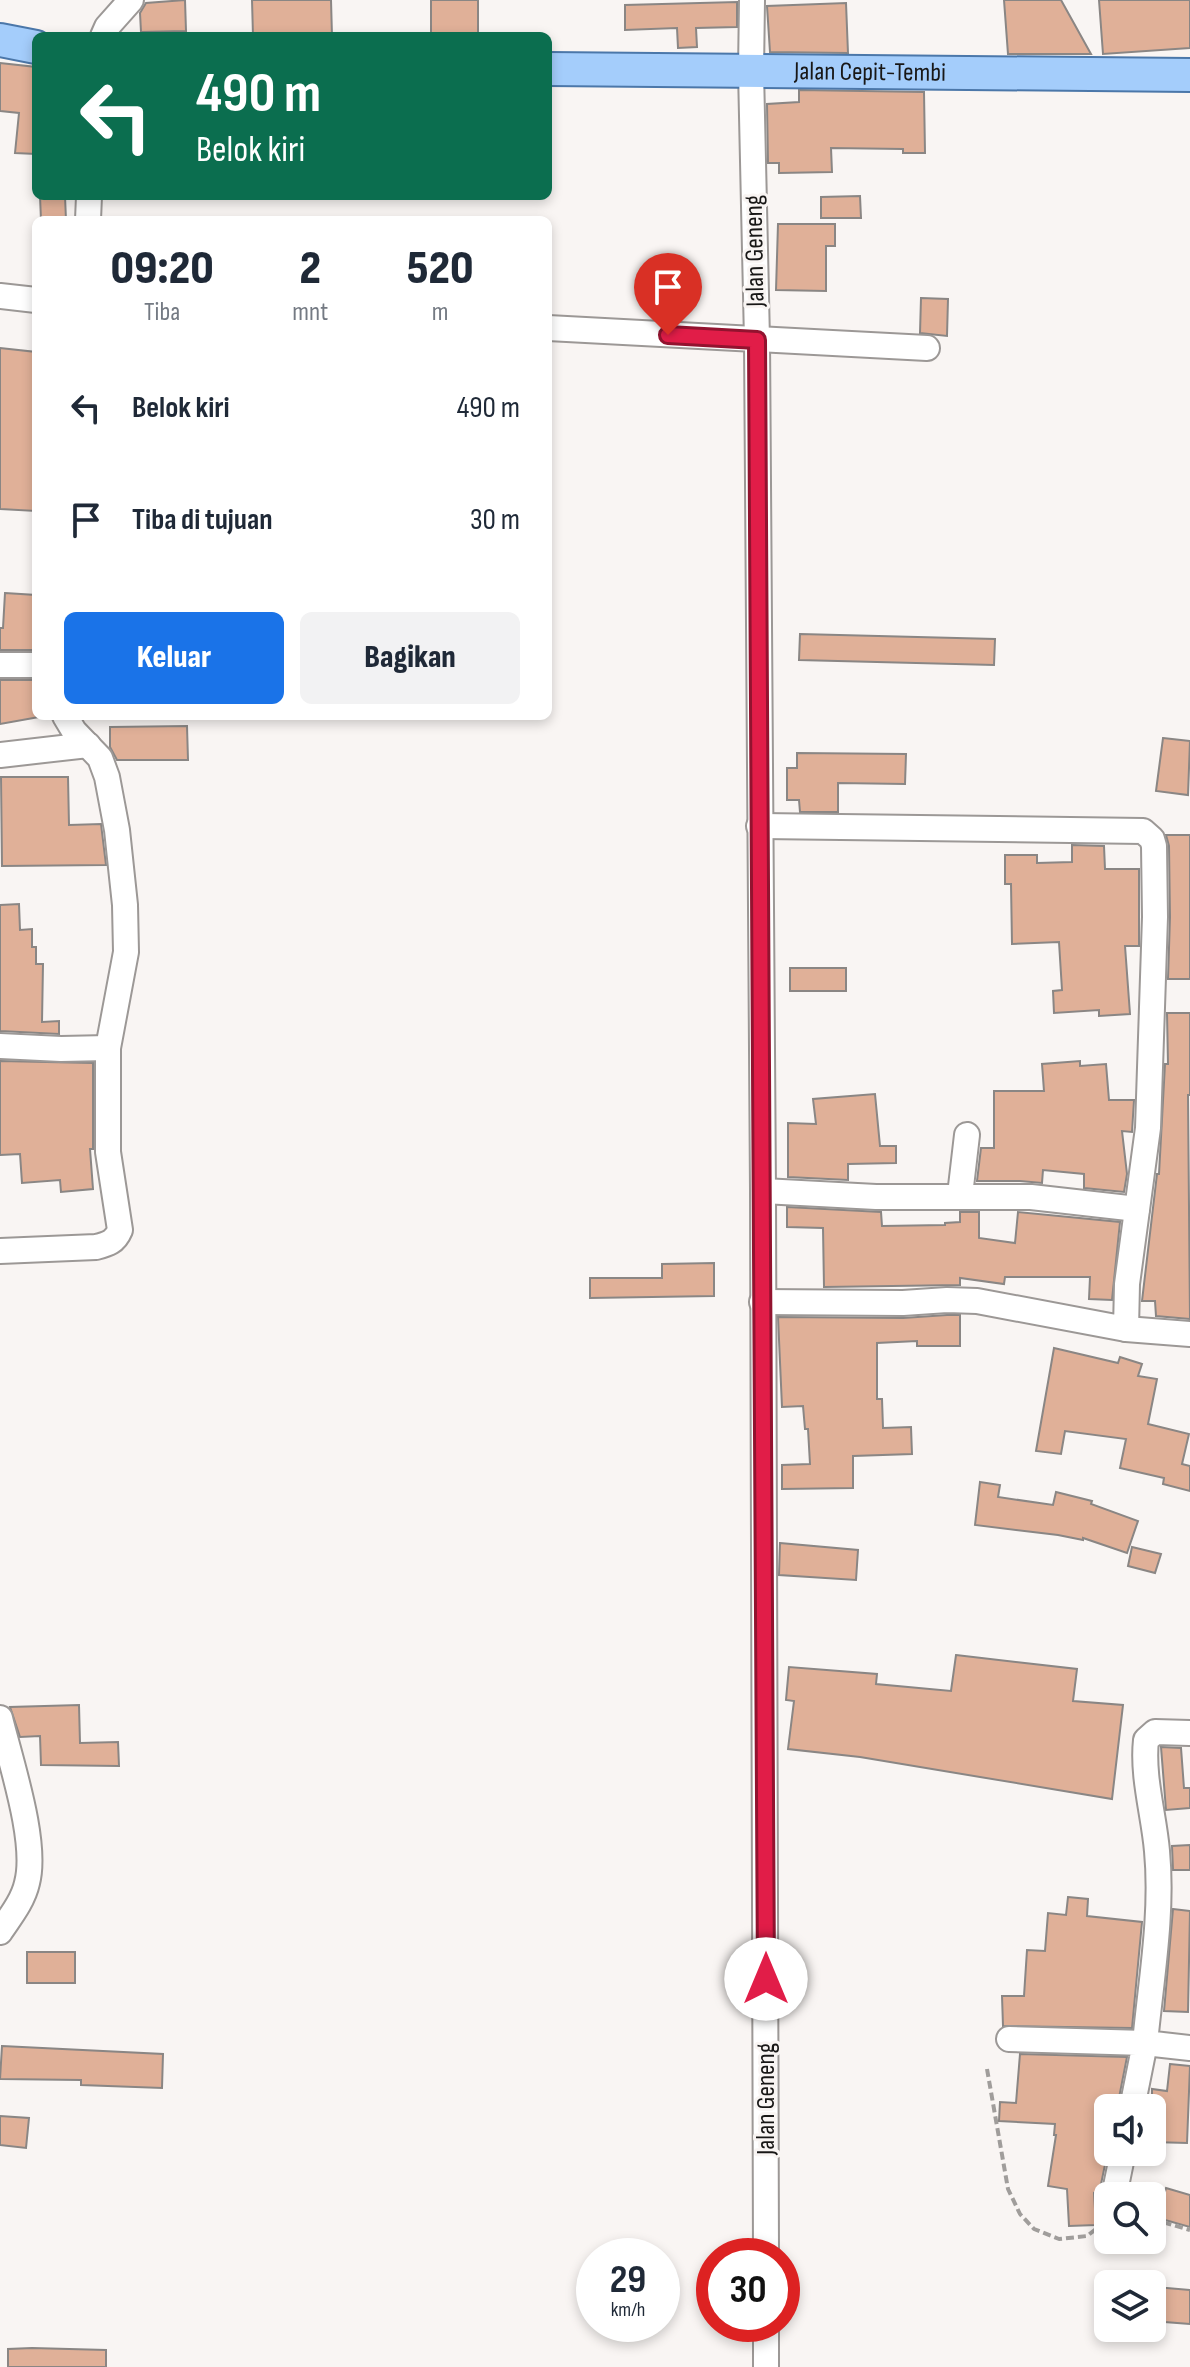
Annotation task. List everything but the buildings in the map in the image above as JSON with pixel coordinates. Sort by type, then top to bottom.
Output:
[{"type":"main road","points":[[0,40],[32,46]]},
{"type":"main road","name":"Jalan Cepit-Tembi","points":[[552,69],[1190,75]]},
{"type":"street","points":[[105,32],[131,0]]},
{"type":"street","name":"Jalan Geneng","points":[[752,0],[763,1191],[766,2238]]},
{"type":"street","points":[[0,296],[32,300]]},
{"type":"street","points":[[552,328],[927,348]]},
{"type":"street","points":[[0,665],[32,665]]},
{"type":"street","points":[[0,1251],[96,1247],[116,1239],[120,1230],[108,1152],[108,1048],[126,952],[125,905],[117,830],[107,777],[100,758],[67,720]]},
{"type":"street","points":[[0,755],[88,745]]},
{"type":"street","points":[[759,826],[1143,831],[1152,839],[1155,917],[1150,1092],[1145,1163],[1127,1284],[1126,1329]]},
{"type":"street","points":[[0,1046],[108,1048]]},
{"type":"street","points":[[960,1195],[967,1135]]},
{"type":"street","points":[[763,1191],[876,1197],[1031,1197],[1137,1209]]},
{"type":"street","points":[[762,1302],[977,1301],[1126,1329],[1190,1334]]},
{"type":"street","points":[[0,1718],[24,1815],[28,1876],[24,1892],[0,1932]]},
{"type":"street","points":[[1135,2094],[1145,2043],[1154,1957],[1157,1886],[1157,1852],[1146,1767],[1146,1740],[1155,1732],[1190,1733]]},
{"type":"street","points":[[1009,2039],[1145,2043],[1190,2048]]},
{"type":"street","points":[[766,2342],[766,2367]]},
{"type":"path","points":[[987,2069],[1008,2189],[1020,2214],[1034,2229],[1059,2239],[1087,2236],[1094,2231]]},
{"type":"path","points":[[1166,2223],[1190,2230]]},
{"type":"route","points":[[668,335],[757,340],[766,1979]]}]
